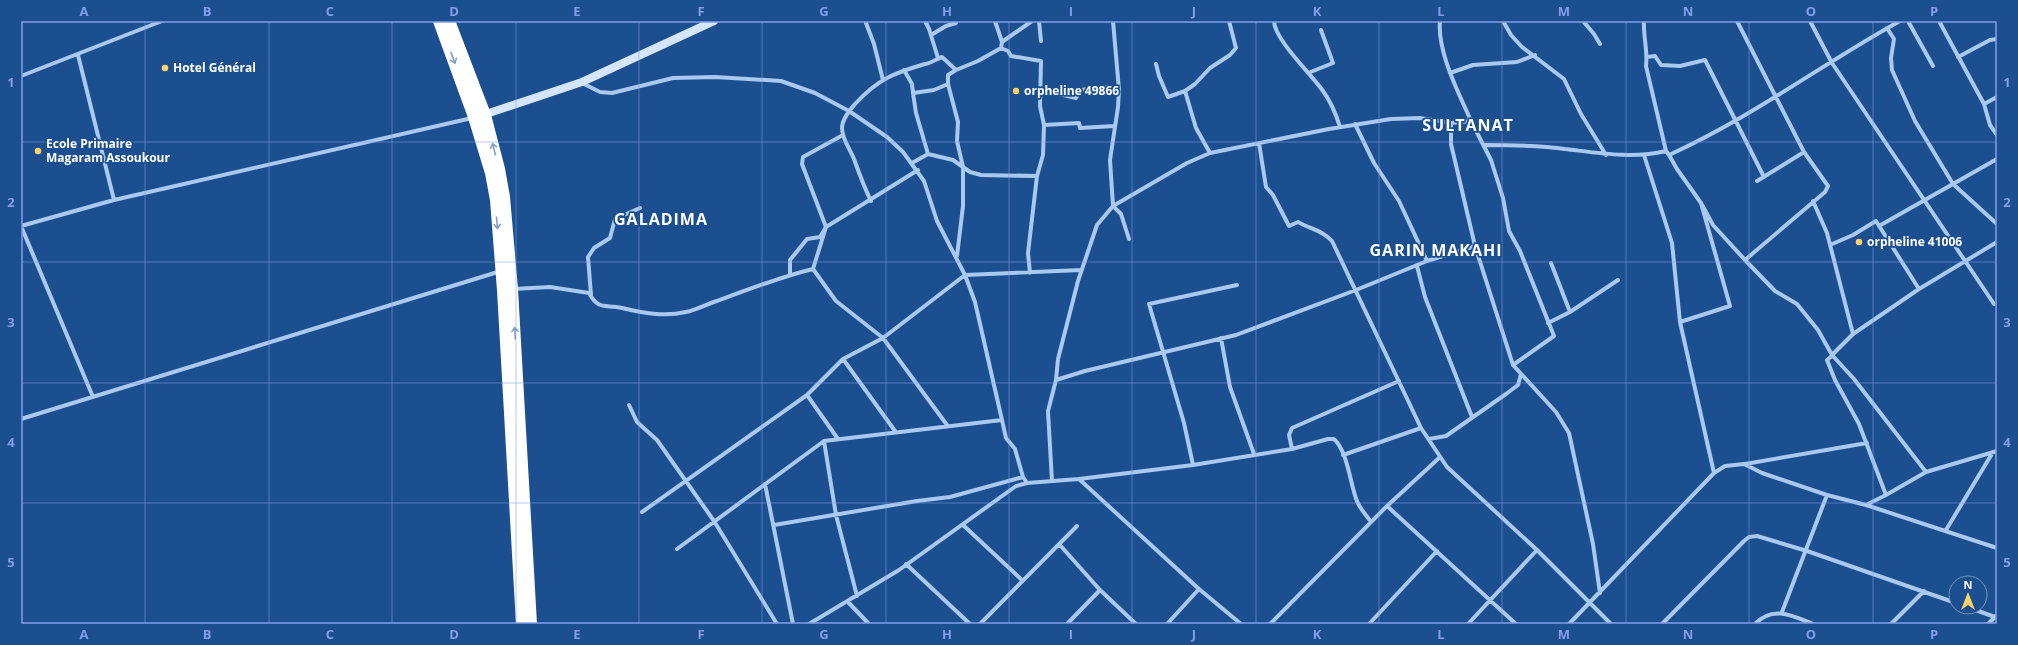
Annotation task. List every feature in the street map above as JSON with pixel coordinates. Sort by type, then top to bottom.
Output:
[{"type":"highway","points":[[439,21],[480,116]]},
{"type":"highway","points":[[449,21],[480,116],[505,250],[531,624]]},
{"type":"highway","points":[[505,250],[501,270],[508,290],[522,624]]},
{"type":"street","points":[[21,76],[162,21]]},
{"type":"street","points":[[93,397],[21,226],[114,200],[403,132],[480,116],[582,82],[714,21]]},
{"type":"street","points":[[925,21],[938,58]]},
{"type":"street","points":[[931,35],[956,21]]},
{"type":"street","points":[[995,21],[1002,42],[1001,48]]},
{"type":"street","points":[[1002,42],[1032,21]]},
{"type":"street","points":[[1038,21],[1041,41]]},
{"type":"street","points":[[1113,21],[1119,90],[1110,160],[1112,206],[1121,214],[1129,239]]},
{"type":"street","points":[[1156,64],[1159,76],[1168,97],[1185,92],[1210,68],[1230,55],[1236,48],[1229,21]]},
{"type":"street","points":[[1274,21],[1276,29],[1284,44],[1324,91],[1335,110],[1340,127]]},
{"type":"street","points":[[1440,21],[1439,29],[1450,73],[1471,122],[1485,145],[1503,198],[1509,231],[1520,251],[1553,338],[1513,365]]},
{"type":"street","points":[[1503,21],[1511,34],[1522,46],[1564,79],[1581,114],[1606,155]]},
{"type":"street","points":[[1583,21],[1600,44]]},
{"type":"street","points":[[1644,21],[1643,34],[1647,57],[1646,66],[1666,151],[1677,169],[1701,203],[1713,225],[1775,291],[1797,304],[1818,330],[1832,355],[1854,379],[1926,472]]},
{"type":"street","points":[[1738,21],[1804,152],[1828,186],[1825,192],[1745,260]]},
{"type":"street","points":[[1810,21],[1832,63],[1994,304]]},
{"type":"street","points":[[1669,155],[1702,140],[1776,98],[1900,21]]},
{"type":"street","points":[[1908,21],[1933,66]]},
{"type":"street","points":[[1940,21],[1984,104],[1990,125],[1997,135]]},
{"type":"street","points":[[866,23],[874,44],[883,80]]},
{"type":"street","points":[[1887,28],[1894,39],[1891,58],[1892,70],[1915,121],[1953,184],[1997,224]]},
{"type":"street","points":[[1308,73],[1333,64],[1321,30]]},
{"type":"street","points":[[1958,57],[1990,40],[1997,39]]},
{"type":"street","points":[[957,258],[963,206],[963,167],[957,141],[958,122],[948,84],[948,75],[1001,48]]},
{"type":"street","points":[[1001,48],[1008,51],[1011,56],[1041,61],[1042,90],[1040,106],[1044,125],[1043,155],[1037,176],[1028,253],[1030,273]]},
{"type":"street","points":[[78,55],[114,200]]},
{"type":"street","points":[[1450,73],[1473,65],[1517,62],[1535,55]]},
{"type":"street","points":[[1647,57],[1655,56],[1661,65],[1680,66],[1705,60],[1764,178]]},
{"type":"street","points":[[871,201],[858,176],[854,159],[843,135],[842,126],[849,111],[860,98],[883,80],[904,70],[927,64],[938,58],[945,58],[956,70]]},
{"type":"street","points":[[904,70],[912,84],[916,113],[928,154]]},
{"type":"street","points":[[582,82],[600,92],[612,94],[673,78],[715,76],[781,81],[815,94],[849,111],[887,137],[918,170],[929,192],[937,221],[965,275],[975,302],[1006,438],[1015,449],[1023,477],[1027,483]]},
{"type":"street","points":[[913,93],[934,90],[948,84]]},
{"type":"street","points":[[1042,90],[1076,98],[1082,90],[1104,87],[1119,90]]},
{"type":"street","points":[[1185,92],[1196,128],[1210,153]]},
{"type":"street","points":[[1984,104],[1997,97]]},
{"type":"street","points":[[1052,481],[1048,411],[1056,380],[1058,360],[1082,270],[1097,225],[1112,206],[1187,163],[1210,153],[1355,124],[1390,119],[1420,118],[1450,123],[1471,122]]},
{"type":"street","points":[[1044,125],[1079,123],[1080,128],[1114,126]]},
{"type":"street","points":[[1450,123],[1451,144],[1475,246],[1513,365],[1556,412],[1569,433],[1593,544],[1600,593]]},
{"type":"street","points":[[1355,124],[1374,163],[1399,202],[1427,261]]},
{"type":"street","points":[[813,269],[826,227],[802,164],[803,157],[843,135]]},
{"type":"street","points":[[1259,143],[1266,187],[1273,195],[1289,226],[1298,222],[1326,234],[1332,241],[1420,428],[1429,439],[1439,458],[1537,550],[1611,624]]},
{"type":"street","points":[[1485,145],[1513,144],[1565,148],[1606,155],[1644,155],[1666,151]]},
{"type":"street","points":[[1757,181],[1804,152]]},
{"type":"street","points":[[912,164],[928,154],[954,160],[970,172],[981,175],[1037,176]]},
{"type":"street","points":[[1644,155],[1672,242],[1680,322],[1714,473]]},
{"type":"street","points":[[1879,226],[1924,202],[1997,159]]},
{"type":"street","points":[[790,274],[790,260],[807,239],[820,237],[826,227],[871,201],[918,170]]},
{"type":"street","points":[[1813,202],[1821,217],[1830,245],[1853,334]]},
{"type":"street","points":[[1680,322],[1730,306],[1701,203]]},
{"type":"street","points":[[592,298],[588,257],[594,248],[610,238],[615,219],[640,208]]},
{"type":"street","points":[[1830,245],[1853,235],[1876,221],[1919,289]]},
{"type":"street","points":[[1886,494],[1867,443],[1843,392],[1835,380],[1827,360],[1853,334],[1919,289],[1965,263],[1997,242]]},
{"type":"street","points":[[1056,380],[1085,371],[1162,353],[1256,328],[1427,261],[1475,246]]},
{"type":"street","points":[[1551,263],[1570,312]]},
{"type":"street","points":[[1417,266],[1425,297],[1472,417]]},
{"type":"street","points":[[508,290],[550,287],[589,293],[596,304],[603,306],[638,312],[670,314],[685,312],[790,274],[813,269]]},
{"type":"street","points":[[813,269],[836,301],[883,338],[947,425]]},
{"type":"street","points":[[21,419],[501,270]]},
{"type":"street","points":[[642,512],[685,480],[807,395],[843,360],[883,338],[965,275],[1082,270]]},
{"type":"street","points":[[1548,323],[1570,312],[1618,280]]},
{"type":"street","points":[[1192,465],[1184,423],[1162,353],[1149,304],[1237,286]]},
{"type":"street","points":[[1221,338],[1230,386],[1254,454]]},
{"type":"street","points":[[843,360],[895,431]]},
{"type":"street","points":[[1429,439],[1446,436],[1518,385],[1521,374]]},
{"type":"street","points":[[1292,449],[1289,432],[1292,428],[1399,381]]},
{"type":"street","points":[[807,395],[838,439]]},
{"type":"street","points":[[629,405],[637,422],[657,440],[714,521],[777,624]]},
{"type":"street","points":[[677,549],[824,440],[1002,420]]},
{"type":"street","points":[[1343,455],[1420,428]]},
{"type":"street","points":[[809,624],[848,602],[906,564],[963,525],[1010,490],[1027,483],[1079,479],[1192,465],[1292,449],[1328,439],[1334,439],[1338,442],[1343,455],[1357,503],[1372,522]]},
{"type":"street","points":[[824,440],[836,515],[857,596]]},
{"type":"street","points":[[1569,624],[1590,604],[1714,473],[1725,466],[1867,443]]},
{"type":"street","points":[[1866,505],[1926,472],[1995,451]]},
{"type":"street","points":[[1946,530],[1995,451]]},
{"type":"street","points":[[1270,624],[1387,506],[1439,458]]},
{"type":"street","points":[[1744,464],[1762,473],[1827,495],[1866,505],[1997,548]]},
{"type":"street","points":[[774,525],[917,501],[950,497],[1023,477]]},
{"type":"street","points":[[1079,479],[1199,589],[1241,624]]},
{"type":"street","points":[[765,484],[793,624]]},
{"type":"street","points":[[1782,612],[1807,551],[1827,495]]},
{"type":"street","points":[[1387,506],[1516,624]]},
{"type":"street","points":[[963,525],[1022,580]]},
{"type":"street","points":[[980,624],[1077,526]]},
{"type":"street","points":[[1662,624],[1749,537],[1757,536],[1765,537],[1807,551],[1948,600]]},
{"type":"street","points":[[1059,544],[1100,590],[1136,624]]},
{"type":"street","points":[[1468,624],[1537,550]]},
{"type":"street","points":[[1369,624],[1437,551]]},
{"type":"street","points":[[906,564],[970,624]]},
{"type":"street","points":[[1167,624],[1199,589]]},
{"type":"street","points":[[1067,624],[1100,590]]},
{"type":"street","points":[[1891,624],[1924,591]]},
{"type":"street","points":[[848,602],[869,624]]},
{"type":"street","points":[[1755,624],[1768,615],[1782,612],[1813,624]]},
{"type":"street","points":[[1988,624],[1996,616]]},
{"type":"place","name":"Hotel Général","points":[[165,68]]},
{"type":"place","name":"orpheline 49866","points":[[1016,91]]},
{"type":"place","name":"Ecole Primaire Magaram Assoukour","points":[[38,151]]},
{"type":"place","name":"orpheline 41006","points":[[1859,242]]},
{"type":"district","name":"SULTANAT","points":[[1468,125]]},
{"type":"district","name":"GALADIMA","points":[[661,219]]},
{"type":"district","name":"GARIN MAKAHI","points":[[1436,250]]}]
